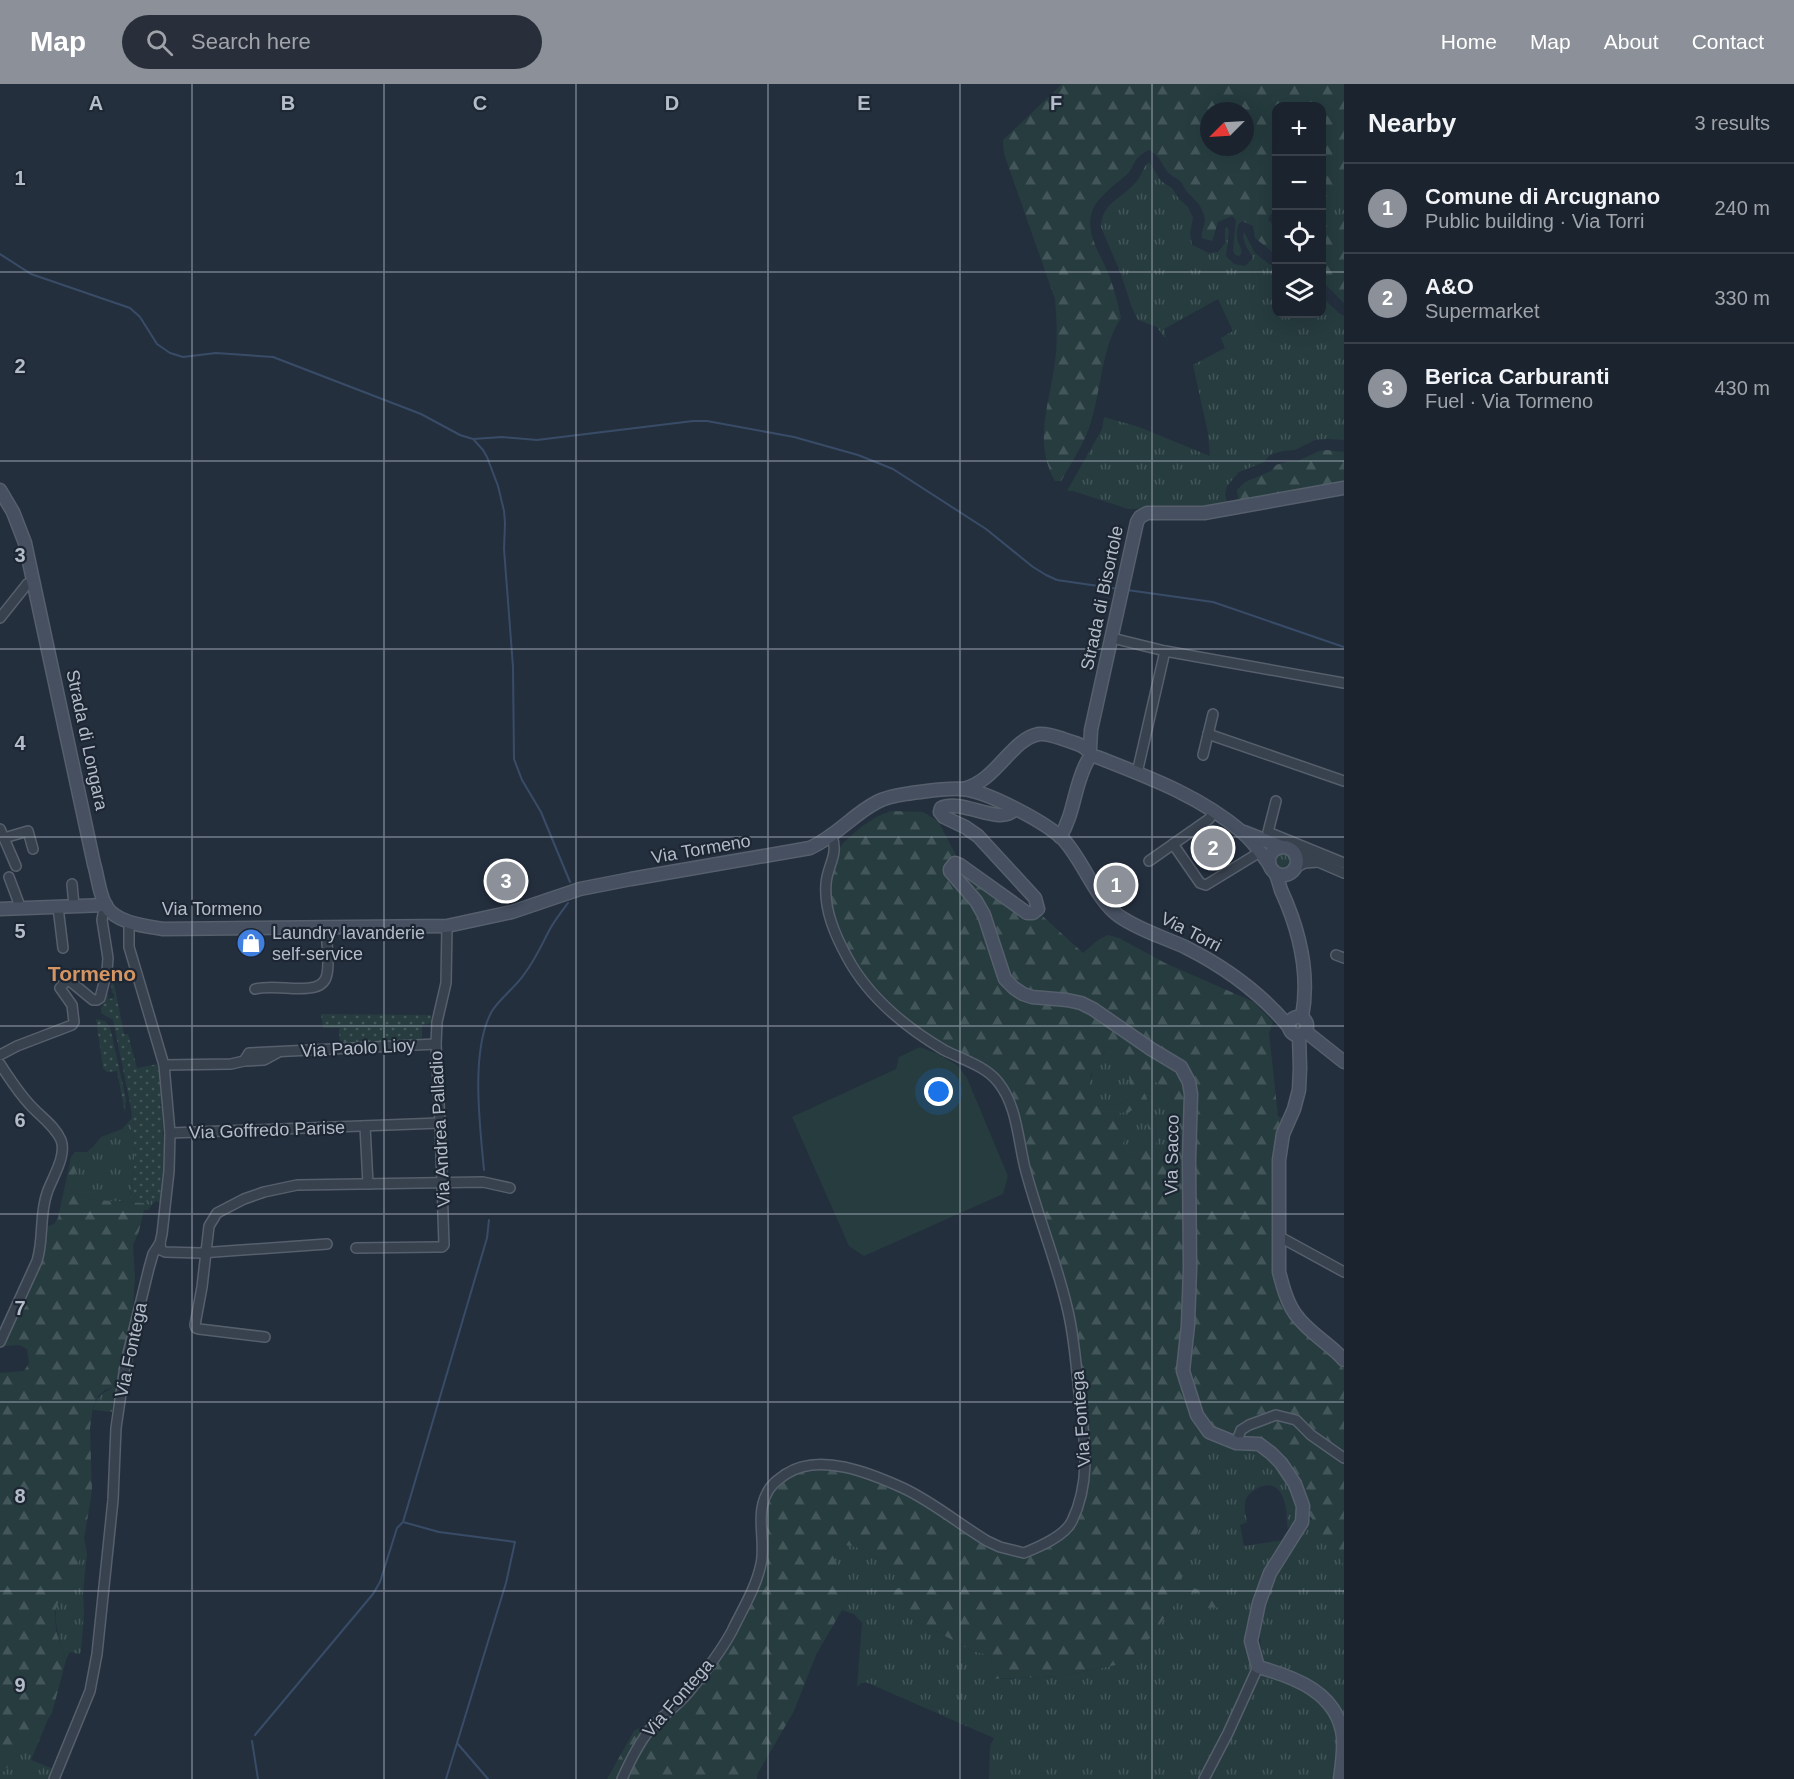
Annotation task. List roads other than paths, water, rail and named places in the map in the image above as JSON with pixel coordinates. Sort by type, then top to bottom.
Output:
[{"type":"main road","name":"Strada di Bisortole","points":[[1060,837],[1070,820],[1083,769],[1090,754],[1091,730],[1137,522],[1148,513],[1186,514],[1214,511],[1344,488]]},
{"type":"main road","name":"Strada di Longara","points":[[0,490],[23,534],[94,864],[107,907]]},
{"type":"main road","points":[[963,789],[984,780],[1023,741],[1039,734],[1052,735],[1082,746],[1090,754],[1196,799],[1240,831],[1272,868],[1294,924],[1305,983],[1302,1017],[1307,1023],[1298,1031],[1299,1090],[1280,1146],[1278,1257],[1280,1272],[1283,1287],[1292,1307],[1304,1324],[1336,1350],[1344,1360]]},
{"type":"main road","points":[[982,794],[984,780]]},
{"type":"main road","name":"Via Tormeno","points":[[107,907],[115,915],[129,921],[163,929],[447,926],[512,912],[580,889],[803,849],[832,837],[867,808],[888,797],[947,789],[963,789],[982,794],[1015,809],[1060,837]]},
{"type":"main road","name":"Via Sacco","points":[[1015,809],[1014,812],[1003,815],[953,806],[941,808],[940,812],[944,817],[971,830],[978,836],[1035,898],[1038,909],[1033,913],[1027,913],[960,865],[955,863],[950,869],[976,901],[984,915],[1005,979],[1023,994],[1067,1000],[1093,1009],[1181,1067],[1191,1094],[1190,1268],[1188,1325],[1183,1371],[1197,1415],[1209,1432],[1236,1443],[1259,1444],[1271,1453],[1281,1463],[1294,1484],[1303,1506],[1302,1522],[1270,1573],[1260,1603],[1251,1641],[1258,1667]]},
{"type":"main road","points":[[1240,831],[1287,849],[1297,859],[1287,882],[1284,896]]},
{"type":"main road","name":"Via Torri","points":[[1060,837],[1113,911],[1133,924],[1186,948],[1236,976],[1298,1031],[1344,1062]]},
{"type":"main road","points":[[1272,868],[1271,854],[1275,849],[1287,849]]},
{"type":"main road","points":[[1272,868],[1282,875],[1294,870]]},
{"type":"main road","points":[[0,909],[107,907]]},
{"type":"main road","points":[[1258,1667],[1278,1673],[1317,1691],[1338,1714],[1344,1739],[1340,1779]]},
{"type":"street","points":[[0,618],[27,584],[34,582]]},
{"type":"street","points":[[1112,638],[1165,651],[1344,683]]},
{"type":"street","points":[[1137,773],[1165,651]]},
{"type":"street","points":[[1203,755],[1213,714]]},
{"type":"street","points":[[1208,734],[1344,781]]},
{"type":"street","points":[[1276,801],[1268,832],[1344,863]]},
{"type":"street","points":[[1149,861],[1209,819],[1214,812]]},
{"type":"street","points":[[16,866],[2,834],[28,831],[33,849]]},
{"type":"street","name":"Via Fontega","points":[[622,1779],[638,1746],[652,1726],[687,1694],[729,1636],[750,1594],[761,1564],[761,1515],[767,1491],[776,1481],[793,1470],[812,1464],[825,1464],[866,1474],[903,1488],[987,1541],[1024,1553],[1056,1537],[1072,1523],[1082,1495],[1086,1468],[1085,1441],[1075,1341],[1067,1305],[1026,1168],[1008,1098],[998,1082],[986,1071],[927,1040],[901,1022],[885,1008],[860,976],[838,938],[827,907],[825,887],[827,872],[836,848],[832,837]]},
{"type":"street","points":[[1173,844],[1200,883],[1206,885],[1260,852]]},
{"type":"street","points":[[1287,849],[1344,873]]},
{"type":"street","points":[[1294,870],[1305,863],[1320,862]]},
{"type":"street","points":[[9,877],[21,909]]},
{"type":"street","points":[[72,884],[74,906]]},
{"type":"street","points":[[58,907],[63,948]]},
{"type":"street","points":[[0,1055],[72,1025],[74,1022],[72,1005],[60,988],[65,982],[70,981],[93,1000],[100,998],[105,984],[108,958],[102,920],[107,907]]},
{"type":"street","name":"Via Fontega","points":[[54,1779],[90,1691],[97,1654],[113,1500],[116,1428],[123,1382],[149,1268],[153,1254],[160,1244],[167,1196],[170,1133],[164,1065],[129,947],[129,921]]},
{"type":"street","name":"Via Andrea Palladio","points":[[356,1248],[442,1247],[444,1245],[436,1044],[437,1022],[446,983],[447,926]]},
{"type":"street","points":[[255,989],[310,987],[324,982],[327,973],[326,927]]},
{"type":"street","name":"Via Paolo Lioy","points":[[164,1065],[231,1065],[244,1061],[264,1060],[281,1051],[436,1044]]},
{"type":"street","points":[[0,1064],[20,1094],[56,1133],[62,1152],[43,1206],[41,1247],[37,1261],[0,1342]]},
{"type":"street","name":"Via Goffredo Parise","points":[[170,1133],[440,1123]]},
{"type":"street","name":"Via Goffredo Parise","points":[[365,1126],[368,1184]]},
{"type":"street","points":[[265,1337],[196,1328],[209,1226],[222,1209],[264,1192],[297,1185],[483,1182],[510,1188]]},
{"type":"street","points":[[1280,1237],[1344,1272]]},
{"type":"street","points":[[160,1244],[161,1250],[165,1252],[207,1252],[327,1244]]},
{"type":"street","points":[[1236,1443],[1241,1430],[1276,1415],[1296,1420],[1311,1435],[1344,1458]]},
{"type":"street","points":[[1204,1779],[1258,1667]]},
{"type":"waterway","points":[[0,254],[31,274],[130,308],[140,317],[157,344],[170,353],[183,357],[216,353],[273,357],[421,414],[460,435],[473,439],[502,437],[537,440],[707,421],[794,437],[858,455],[893,469],[986,529],[1046,575],[1057,580],[1119,589]]},
{"type":"waterway","points":[[474,440],[487,457],[504,511],[504,549],[513,667],[514,759],[522,780],[541,812],[570,882]]},
{"type":"waterway","points":[[1127,590],[1213,602],[1344,647]]},
{"type":"waterway","points":[[484,1170],[478,1089],[481,1046],[485,1027],[492,1011],[529,968],[552,926],[568,903]]},
{"type":"waterway","points":[[446,1779],[506,1583],[515,1542],[439,1532],[403,1522],[487,1238],[489,1220]]},
{"type":"waterway","points":[[255,1735],[373,1594],[380,1582],[397,1528],[402,1523]]},
{"type":"waterway","points":[[252,1741],[258,1779]]},
{"type":"waterway","points":[[457,1743],[488,1779]]},
{"type":"place","name":"A&O","points":[[1213,848]]},
{"type":"place","name":"Berica Carburanti","points":[[506,881]]},
{"type":"place","name":"Comune di Arcugnano","points":[[1116,885]]},
{"type":"place","name":"Laundry lavanderie self-service","points":[[251,943]]},
{"type":"district","name":"Tormeno","points":[[92,974]]}]
